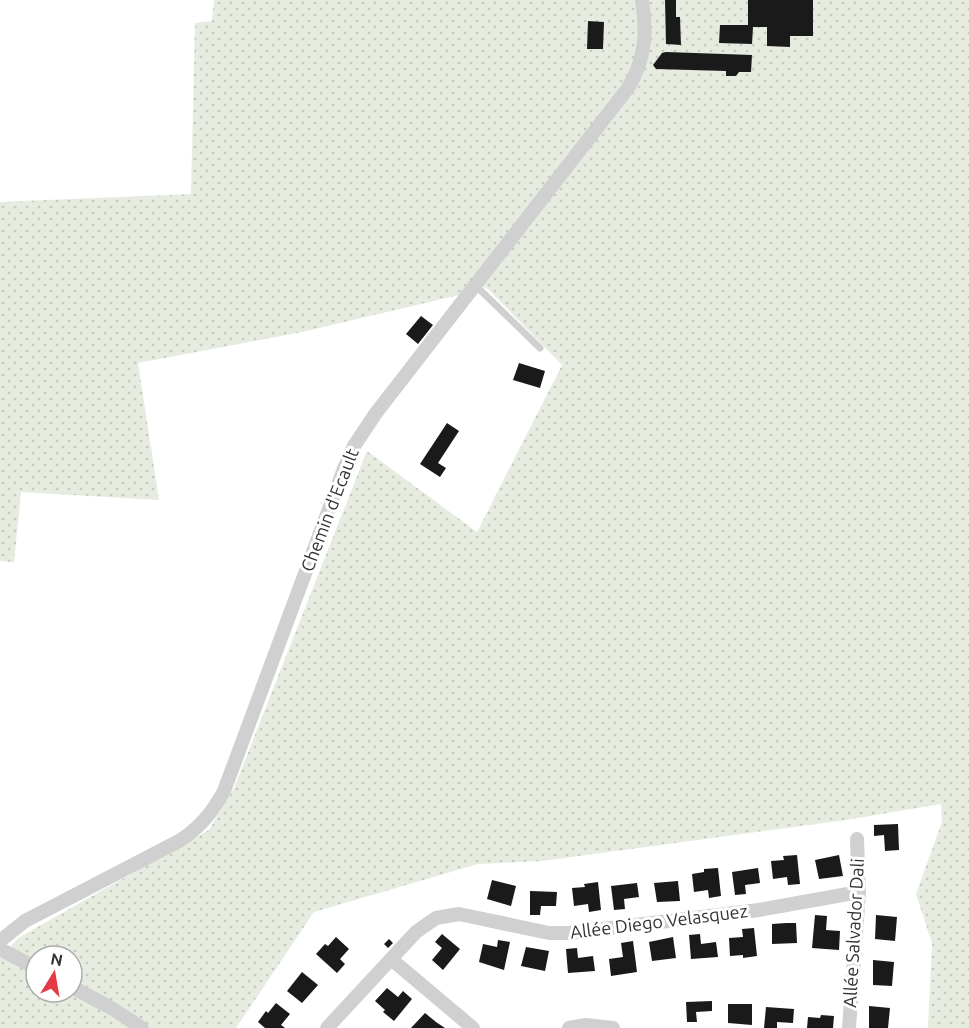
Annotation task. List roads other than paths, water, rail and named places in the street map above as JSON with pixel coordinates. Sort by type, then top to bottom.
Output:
[{"type":"street","name":"Chemin d'Ecault","points":[[0,941],[25,921],[169,847],[193,831],[211,813],[224,791],[347,459],[369,422],[611,112],[633,79],[645,48],[642,0]]},
{"type":"street","name":"Allée Salvador Dali","points":[[849,1028],[859,892],[857,839]]},
{"type":"street","name":"Allée Diego Velasquez","points":[[327,1028],[425,924],[447,915],[474,916],[563,934],[759,910],[859,892]]},
{"type":"street","points":[[0,949],[24,962]]},
{"type":"street","points":[[391,959],[473,1028]]},
{"type":"street","points":[[84,993],[142,1028]]},
{"type":"street","points":[[569,1028],[586,1025],[613,1028]]},
{"type":"lane","points":[[476,286],[540,348]]}]
